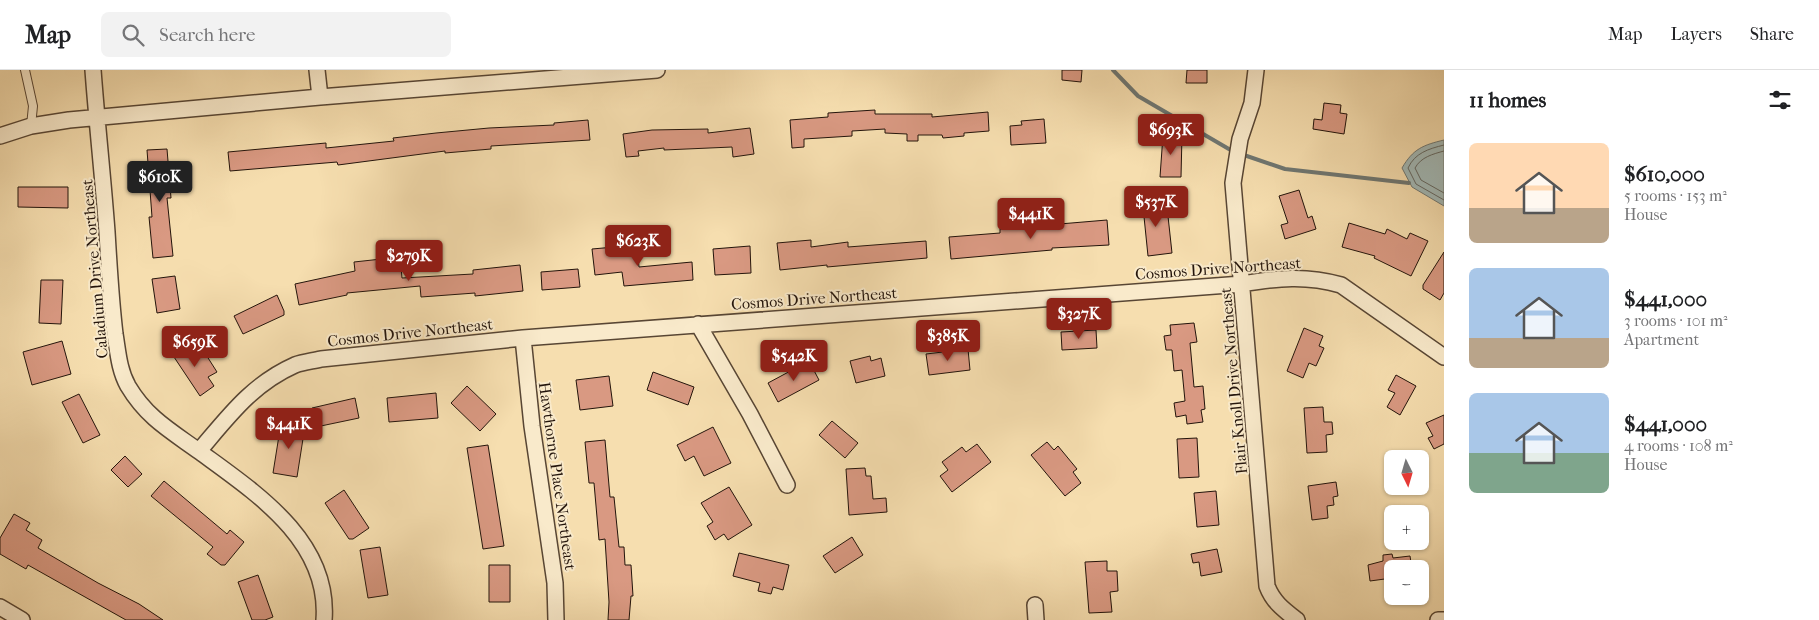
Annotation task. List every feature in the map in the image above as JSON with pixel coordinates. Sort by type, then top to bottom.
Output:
[{"type":"street","name":"Caladium Drive Northeast","points":[[93,70],[113,316],[119,363],[128,385],[147,412],[160,425],[199,451],[276,511],[292,529],[312,561],[322,586],[325,600],[324,620]]},
{"type":"street","points":[[317,70],[320,97]]},
{"type":"street","points":[[0,136],[49,122],[320,97],[497,77],[657,70]]},
{"type":"street","name":"Flair Knoll Drive Northeast","points":[[1256,70],[1252,103],[1240,138],[1233,183],[1266,586],[1271,597],[1279,607],[1297,620]]},
{"type":"street","name":"Cosmos Drive Northeast","points":[[199,451],[242,400],[262,384],[296,365],[321,359],[523,338],[1242,284],[1278,278],[1321,280],[1341,285],[1444,357]]},
{"type":"street","points":[[698,324],[788,485]]},
{"type":"street","name":"Hawthorne Place Northeast","points":[[523,338],[532,426],[555,583],[556,620]]},
{"type":"street","points":[[0,607],[22,620]]},
{"type":"street","points":[[1438,620],[1444,620]]},
{"type":"lane","points":[[25,70],[33,106],[31,126]]},
{"type":"water","points":[[1444,140],[1444,206],[1412,187],[1402,168],[1410,156],[1419,149]]},
{"type":"building","points":[[1062,70],[1082,70],[1081,82],[1062,80]]},
{"type":"building","points":[[1187,70],[1207,70],[1207,83],[1186,83]]},
{"type":"building","points":[[1324,103],[1341,105],[1340,113],[1347,114],[1344,134],[1313,129],[1314,119],[1322,120]]},
{"type":"building","points":[[875,110],[875,114],[932,114],[932,117],[988,112],[989,131],[964,133],[964,136],[943,138],[942,135],[918,135],[918,141],[907,141],[907,134],[885,133],[885,129],[852,131],[852,136],[804,139],[804,147],[792,148],[790,120],[828,117],[828,113]]},
{"type":"building","points":[[1044,119],[1046,143],[1011,145],[1010,126],[1022,125],[1021,121]]},
{"type":"building","points":[[588,120],[590,140],[491,146],[491,149],[445,153],[445,151],[338,165],[337,162],[230,171],[228,152],[326,143],[326,148],[394,141],[393,138],[436,133],[554,125],[554,123]]},
{"type":"building","points":[[750,128],[754,154],[733,157],[732,147],[664,150],[664,148],[638,151],[639,156],[626,157],[623,134],[652,130],[708,129],[708,133]]},
{"type":"building","points":[[1163,135],[1182,135],[1181,177],[1160,177]]},
{"type":"building","points":[[167,149],[171,198],[167,198],[173,256],[153,258],[149,217],[152,217],[147,150]]},
{"type":"building","points":[[18,187],[68,187],[68,208],[18,207]]},
{"type":"building","points":[[1299,190],[1308,218],[1312,216],[1316,229],[1285,239],[1281,225],[1288,223],[1279,196]]},
{"type":"building","points":[[1156,196],[1157,209],[1167,207],[1172,253],[1148,256],[1142,197]]},
{"type":"building","points":[[1107,220],[1109,245],[1052,248],[1052,250],[951,259],[949,237],[1000,233],[1000,229]]},
{"type":"building","points":[[1349,223],[1385,234],[1387,229],[1407,239],[1410,233],[1428,241],[1411,276],[1374,258],[1375,256],[1342,247]]},
{"type":"building","points":[[811,240],[811,247],[848,242],[848,247],[926,241],[927,258],[780,270],[777,243]]},
{"type":"building","points":[[637,245],[639,267],[692,262],[693,280],[624,286],[622,272],[595,275],[592,249]]},
{"type":"building","points":[[750,246],[751,273],[715,275],[713,249]]},
{"type":"building","points":[[1444,252],[1444,293],[1440,300],[1423,289],[1423,285]]},
{"type":"building","points":[[400,257],[402,278],[473,274],[473,270],[520,265],[523,291],[475,296],[475,293],[421,297],[420,286],[347,293],[347,295],[299,305],[295,284],[355,271],[354,262]]},
{"type":"building","points":[[578,269],[580,287],[542,290],[541,272]]},
{"type":"building","points":[[175,276],[180,309],[157,313],[152,279]]},
{"type":"building","points":[[41,280],[63,280],[61,324],[39,323]]},
{"type":"building","points":[[277,295],[284,315],[243,334],[234,316]]},
{"type":"building","points":[[1194,323],[1197,342],[1190,343],[1194,387],[1203,386],[1205,409],[1201,410],[1203,422],[1187,424],[1186,415],[1176,417],[1174,403],[1185,401],[1182,370],[1174,371],[1172,350],[1166,350],[1164,336],[1171,335],[1170,325]]},
{"type":"building","points":[[1304,328],[1323,336],[1319,346],[1324,348],[1316,366],[1309,363],[1303,378],[1287,371]]},
{"type":"building","points":[[1096,330],[1097,348],[1062,350],[1061,332]]},
{"type":"building","points":[[62,341],[71,374],[32,385],[23,352]]},
{"type":"building","points":[[184,342],[194,356],[203,350],[217,372],[208,377],[214,386],[200,396],[170,351]]},
{"type":"building","points":[[968,349],[970,370],[929,375],[926,354]]},
{"type":"building","points":[[870,356],[871,361],[881,358],[885,376],[856,383],[850,361]]},
{"type":"building","points":[[809,361],[819,380],[778,402],[768,383]]},
{"type":"building","points":[[653,372],[694,387],[688,405],[647,390]]},
{"type":"building","points":[[1396,375],[1416,386],[1400,415],[1387,407],[1395,393],[1388,390]]},
{"type":"building","points":[[609,376],[613,406],[580,410],[576,380]]},
{"type":"building","points":[[467,386],[496,414],[480,431],[451,403]]},
{"type":"building","points":[[436,393],[438,418],[389,422],[387,398]]},
{"type":"building","points":[[79,394],[100,435],[83,443],[62,402]]},
{"type":"building","points":[[355,398],[359,418],[316,427],[312,408]]},
{"type":"building","points":[[1323,407],[1324,422],[1332,422],[1333,434],[1326,435],[1327,452],[1307,453],[1304,408]]},
{"type":"building","points":[[1444,415],[1444,444],[1434,449],[1428,438],[1433,436],[1426,423]]},
{"type":"building","points":[[832,421],[858,443],[845,458],[819,435]]},
{"type":"building","points":[[281,423],[305,426],[297,477],[273,473]]},
{"type":"building","points":[[713,427],[731,463],[704,476],[694,456],[685,461],[677,445]]},
{"type":"building","points":[[1197,438],[1199,477],[1179,478],[1177,439]]},
{"type":"building","points":[[605,440],[610,497],[614,497],[619,547],[624,547],[625,565],[631,565],[633,596],[631,596],[629,620],[608,620],[609,602],[605,539],[599,540],[594,483],[589,483],[585,442]]},
{"type":"building","points":[[1047,442],[1054,450],[1058,446],[1077,469],[1073,472],[1081,483],[1065,496],[1031,455]]},
{"type":"building","points":[[977,444],[991,462],[952,492],[940,476],[948,470],[942,462],[962,447],[966,452]]},
{"type":"building","points":[[488,445],[504,546],[483,549],[467,448]]},
{"type":"building","points":[[125,456],[142,474],[128,487],[111,470]]},
{"type":"building","points":[[865,468],[866,476],[871,476],[873,499],[886,498],[887,512],[849,515],[846,469]]},
{"type":"building","points":[[164,481],[227,534],[230,530],[244,542],[225,565],[221,565],[207,554],[213,547],[151,496]]},
{"type":"building","points":[[1336,482],[1338,496],[1333,497],[1334,505],[1327,506],[1328,518],[1312,520],[1308,486]]},
{"type":"building","points":[[729,487],[752,525],[728,540],[724,534],[715,540],[707,526],[713,522],[701,503]]},
{"type":"building","points":[[344,490],[369,528],[353,539],[349,539],[325,503]]},
{"type":"building","points":[[1216,491],[1219,525],[1197,527],[1194,493]]},
{"type":"building","points":[[14,514],[30,523],[26,530],[42,540],[38,548],[98,583],[139,604],[163,620],[126,620],[28,565],[26,569],[0,554],[0,538]]},
{"type":"building","points":[[852,537],[863,555],[835,573],[823,556]]},
{"type":"building","points":[[380,547],[388,595],[368,598],[360,550]]},
{"type":"building","points":[[1217,549],[1222,572],[1201,576],[1199,562],[1193,563],[1191,554]]},
{"type":"building","points":[[739,553],[789,565],[783,590],[773,587],[771,594],[758,591],[760,583],[733,576]]},
{"type":"building","points":[[1392,554],[1393,558],[1410,556],[1411,560],[1384,560],[1384,579],[1370,581],[1368,565],[1383,561],[1383,555]]},
{"type":"building","points":[[1107,561],[1107,571],[1117,571],[1118,591],[1110,592],[1112,612],[1089,613],[1085,562]]},
{"type":"building","points":[[489,565],[510,565],[510,602],[489,602]]},
{"type":"building","points":[[258,575],[273,617],[265,620],[252,620],[238,582]]},
{"type":"waterway","points":[[1113,70],[1138,96],[1234,152]]},
{"type":"waterway","points":[[1241,154],[1285,169],[1409,183]]}]
